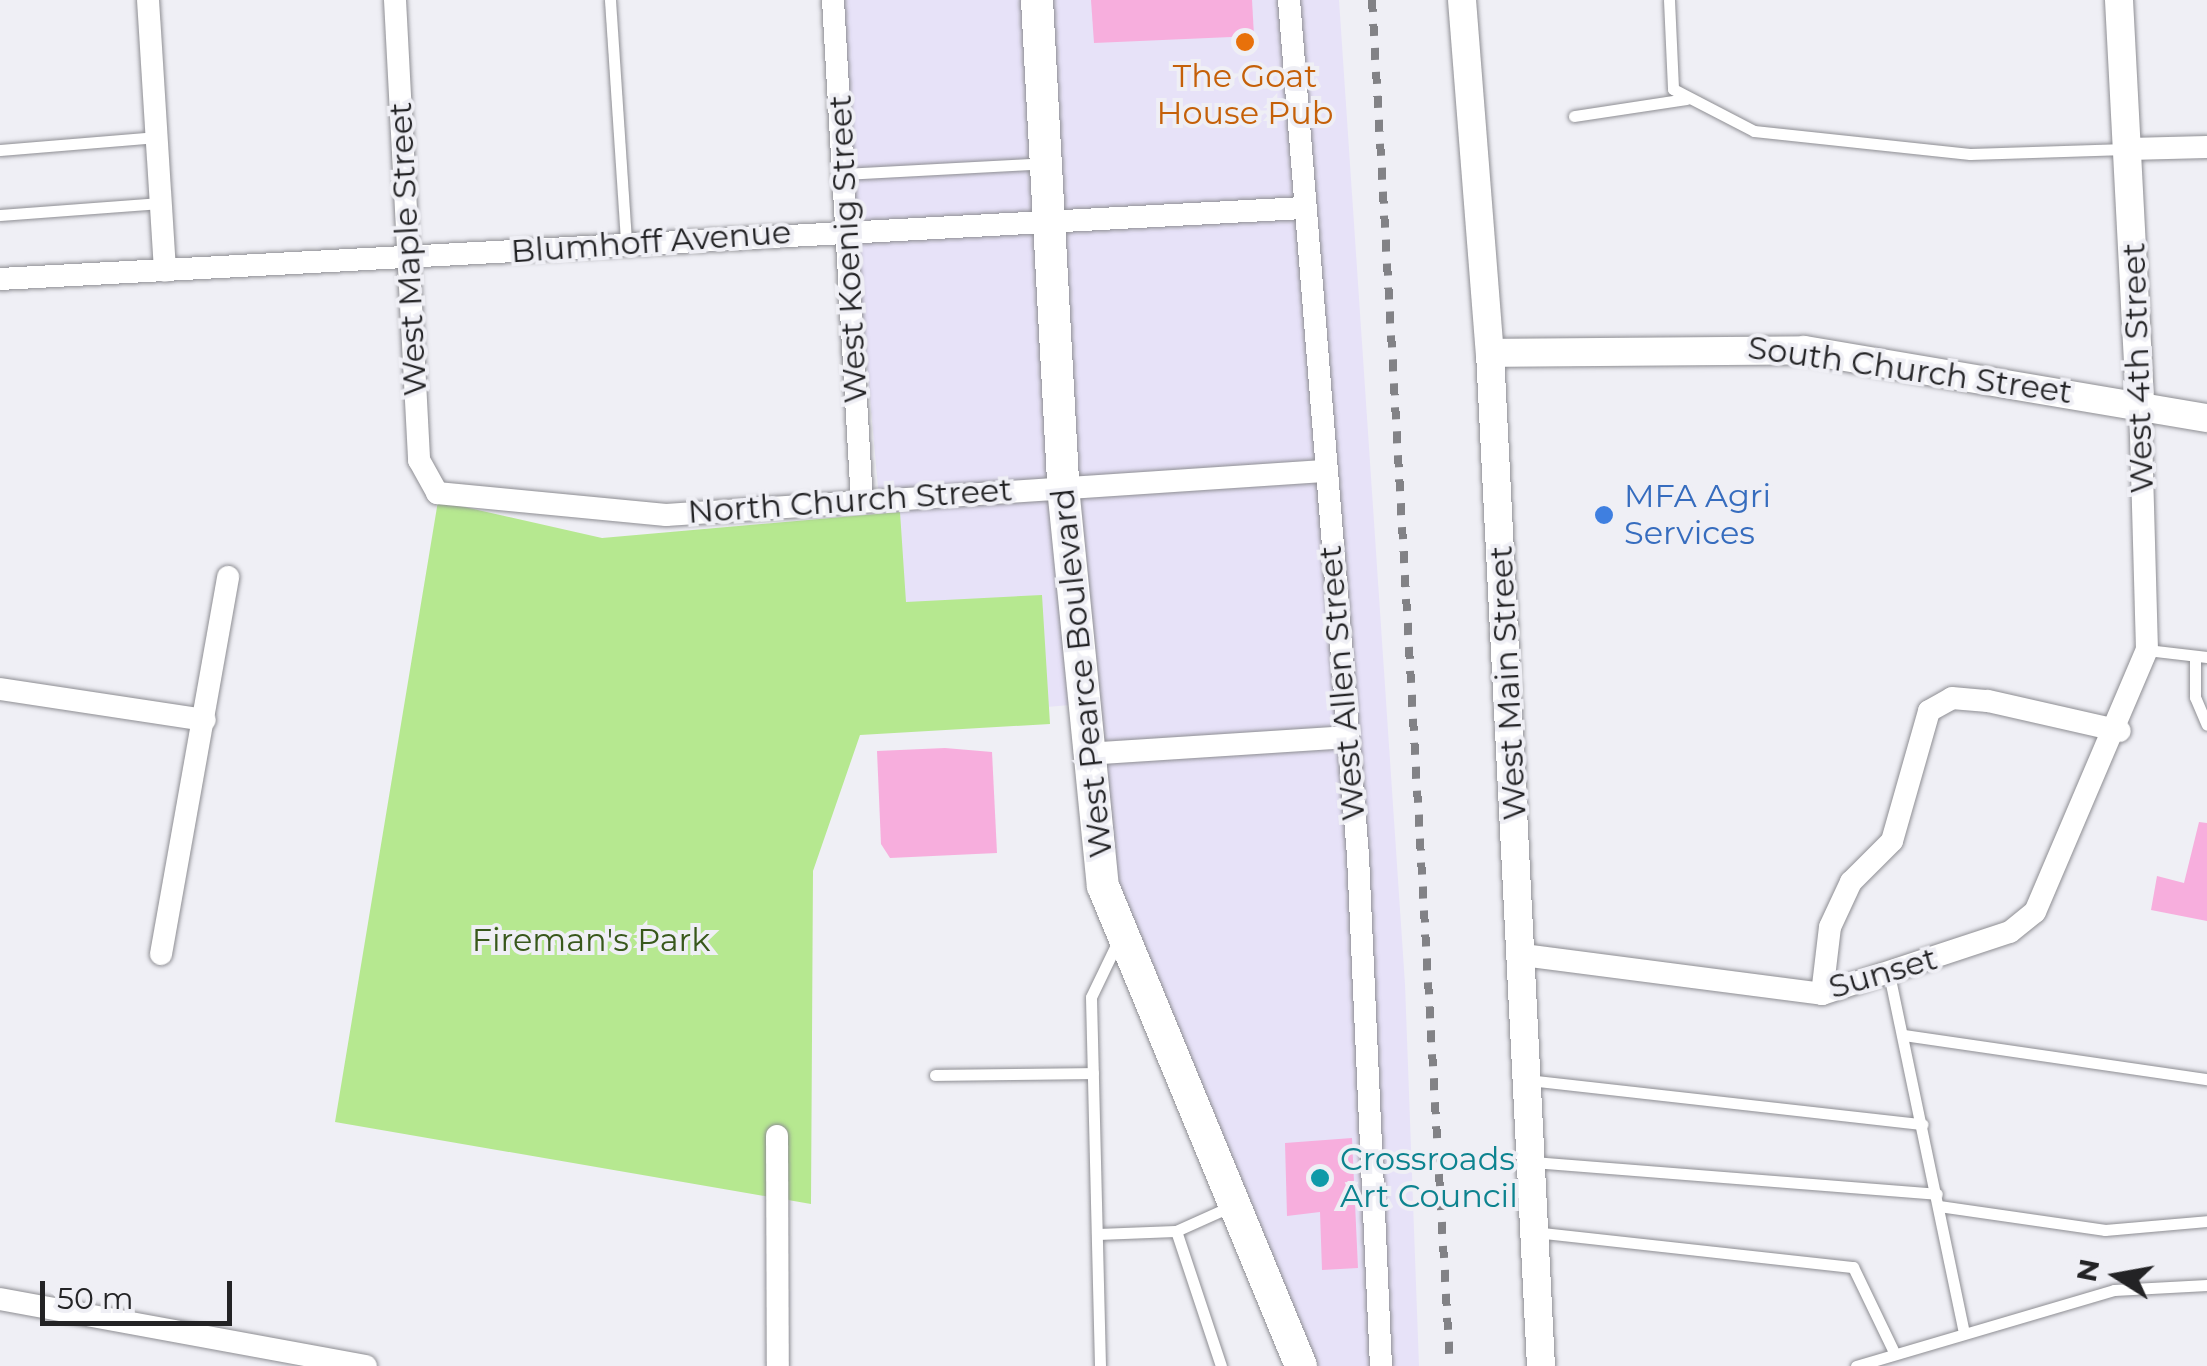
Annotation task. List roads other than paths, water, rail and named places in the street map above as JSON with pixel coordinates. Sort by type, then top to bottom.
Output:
[{"type":"main road","name":"West Pearce Boulevard","points":[[1037,0],[1064,486],[1085,754],[1103,886],[1302,1366]]},
{"type":"street","points":[[148,0],[165,270]]},
{"type":"street","name":"West Maple Street","points":[[394,0],[418,460],[436,493]]},
{"type":"street","name":"West Koenig Street","points":[[834,0],[862,497]]},
{"type":"street","name":"West Allen Street","points":[[1289,0],[1345,738],[1381,1366]]},
{"type":"street","name":"West Main Street","points":[[1462,0],[1490,354],[1541,1366]]},
{"type":"street","name":"West 4th Street","points":[[2119,0],[2140,402],[2146,650],[2120,731]]},
{"type":"street","points":[[2129,149],[2207,147]]},
{"type":"street","name":"Blumhoff Avenue","points":[[0,279],[408,259],[847,228],[1302,208]]},
{"type":"street","name":"South Church Street","points":[[1490,354],[1804,350],[2140,402],[2207,418]]},
{"type":"street","name":"North Church Street","points":[[436,493],[607,516],[1324,471]]},
{"type":"street","points":[[161,954],[228,577]]},
{"type":"street","points":[[0,689],[205,720]]},
{"type":"street","points":[[1822,994],[1830,927],[1851,882],[1892,841],[1929,711],[1952,698],[1988,701],[2120,731]]},
{"type":"street","name":"Sunset","points":[[1523,955],[1822,994],[2010,932],[2035,912],[2120,731]]},
{"type":"street","points":[[1085,754],[1345,738]]},
{"type":"street","points":[[777,1136],[778,1366]]},
{"type":"street","points":[[0,1299],[366,1366]]},
{"type":"lane","points":[[610,0],[626,244]]},
{"type":"lane","points":[[1670,0],[1669,75],[1686,99]]},
{"type":"lane","points":[[1574,116],[1686,99],[1786,138],[1970,154],[2129,149]]},
{"type":"lane","points":[[0,150],[157,136]]},
{"type":"lane","points":[[844,174],[1047,163]]},
{"type":"lane","points":[[0,215],[161,203]]},
{"type":"lane","points":[[2146,650],[2201,657],[2195,696],[2207,725]]},
{"type":"lane","points":[[1100,1366],[1091,997],[1121,936]]},
{"type":"lane","points":[[1890,974],[1963,1328]]},
{"type":"lane","points":[[1904,1035],[2207,1079]]},
{"type":"lane","points":[[935,1075],[1093,1073]]},
{"type":"lane","points":[[1528,1080],[1923,1124]]},
{"type":"lane","points":[[1531,1162],[1938,1200],[2105,1230],[2207,1221]]},
{"type":"lane","points":[[1097,1234],[1176,1232],[1236,1205]]},
{"type":"lane","points":[[1176,1232],[1222,1366]]},
{"type":"lane","points":[[1534,1232],[1852,1267],[1892,1350]]},
{"type":"lane","points":[[1856,1366],[1892,1350],[1963,1328],[2114,1290],[2207,1285]]},
{"type":"railway","points":[[1372,0],[1450,1366]]},
{"type":"place","name":"The Goat House Pub","points":[[1245,42]]},
{"type":"place","name":"MFA Agri Services","points":[[1604,515]]},
{"type":"place","name":"Crossroads Art Council","points":[[1320,1178]]},
{"type":"park label","name":"Fireman's Park","points":[[591,940]]}]
